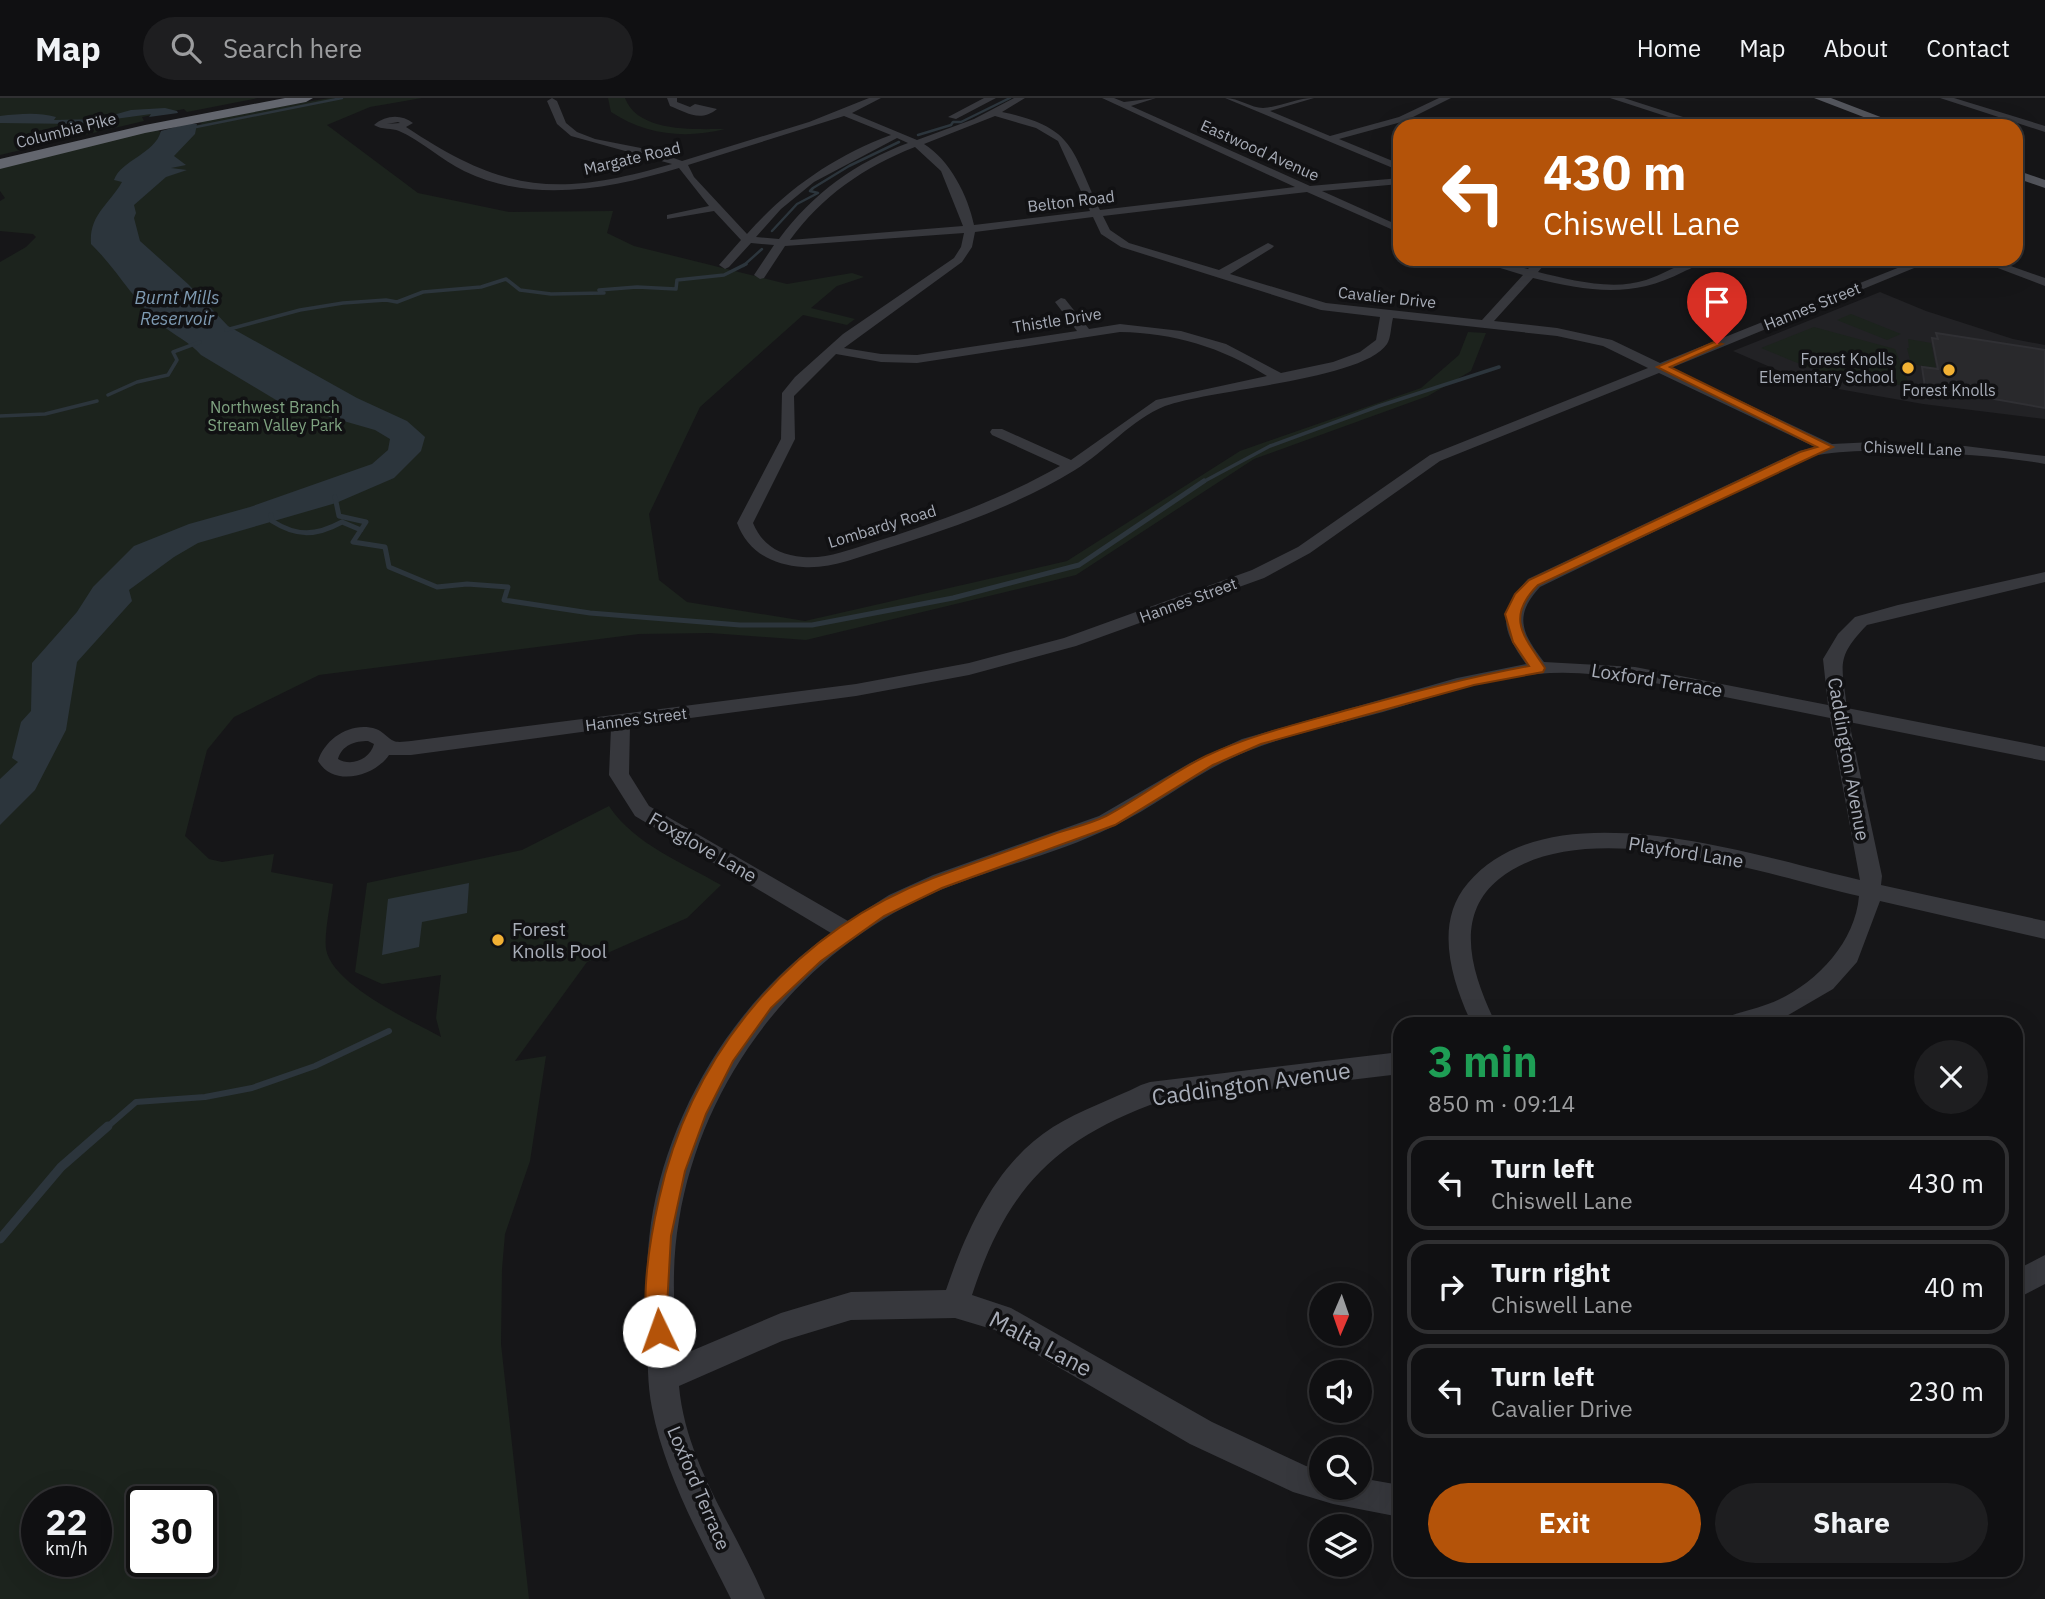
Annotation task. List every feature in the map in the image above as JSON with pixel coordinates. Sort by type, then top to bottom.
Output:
[{"type":"highway","points":[[182,118],[274,98]]},
{"type":"highway","points":[[182,118],[306,98]]},
{"type":"highway","name":"Columbia Pike","points":[[0,157],[182,118]]},
{"type":"highway","name":"Columbia Pike","points":[[0,164],[159,123]]},
{"type":"main road","points":[[1821,98],[1879,119]]},
{"type":"main road","points":[[1808,101],[1856,119]]},
{"type":"main road","points":[[2023,168],[2045,176]]},
{"type":"main road","points":[[2023,176],[2045,184]]},
{"type":"street","points":[[672,98],[673,104],[690,110]]},
{"type":"street","name":"Margate Road","points":[[399,127],[471,172],[515,184],[552,187],[601,184],[682,164],[847,114],[876,98]]},
{"type":"street","points":[[946,120],[991,98]]},
{"type":"street","points":[[760,275],[805,211],[854,172],[915,144],[996,114],[1020,98]]},
{"type":"street","name":"Eastwood Avenue","points":[[1107,98],[1393,227]]},
{"type":"street","points":[[1122,105],[1152,98]]},
{"type":"street","points":[[1230,98],[1393,165]]},
{"type":"street","points":[[1261,111],[1309,98]]},
{"type":"street","points":[[1402,119],[1447,98]]},
{"type":"street","points":[[1615,98],[1682,119]]},
{"type":"street","points":[[1945,98],[2011,119]]},
{"type":"street","points":[[551,100],[562,124],[574,134],[593,141],[648,152],[682,164],[690,178],[746,239]]},
{"type":"street","points":[[847,114],[905,133],[915,144],[930,152],[945,170],[971,229]]},
{"type":"street","name":"Cavalier Drive","points":[[996,114],[1037,124],[1051,130],[1062,140],[1105,232],[1116,241],[1325,307],[1580,336],[1622,348],[1827,447]]},
{"type":"street","points":[[1330,139],[1393,122]]},
{"type":"street","points":[[2023,123],[2045,130]]},
{"type":"street","points":[[2023,132],[2045,130]]},
{"type":"street","points":[[725,265],[777,207],[810,180],[863,150],[905,133]]},
{"type":"street","name":"Belton Road","points":[[746,239],[780,244],[971,229],[1393,182]]},
{"type":"street","points":[[671,217],[718,208]]},
{"type":"street","name":"Lombardy Road","points":[[971,229],[969,243],[958,260],[878,314],[800,380],[787,396],[785,408],[790,427],[788,439],[744,523],[757,547],[774,556],[795,561],[827,561],[927,531],[997,506],[1072,466],[1139,415],[1161,403],[1276,376],[1337,365],[1365,355],[1382,342],[1387,315]]},
{"type":"street","points":[[1219,275],[1268,246]]},
{"type":"street","points":[[1506,266],[1586,285],[1623,287],[1645,284],[1685,266]]},
{"type":"street","points":[[1485,324],[1537,266]]},
{"type":"street","name":"Hannes Street","points":[[384,748],[411,748],[856,691],[969,669],[1070,642],[1258,574],[1304,550],[1435,458],[1913,266]]},
{"type":"street","points":[[2000,266],[2045,282]]},
{"type":"street","points":[[1061,302],[1086,333]]},
{"type":"street","name":"Thistle Drive","points":[[834,350],[881,359],[916,359],[1120,328],[1163,330],[1241,355],[1276,376]]},
{"type":"street","points":[[997,432],[1072,466]]},
{"type":"street","name":"Chiswell Lane","points":[[1539,668],[1520,642],[1512,614],[1519,597],[1534,583],[1804,454],[1827,447],[1976,451],[2045,460]]},
{"type":"street","name":"Caddington Avenue","points":[[1756,1017],[1778,1010],[1825,982],[1849,956],[1869,907],[1871,876],[1838,713],[1832,659],[1844,638],[1861,621],[2045,577]]},
{"type":"street","name":"Loxford Terrace","points":[[749,1599],[700,1501],[667,1413],[657,1307],[661,1236],[675,1171],[697,1111],[726,1056],[764,1003],[815,956],[878,912],[936,884],[1110,821],[1208,761],[1256,740],[1474,680],[1539,668],[1585,668],[1635,673],[2045,754]]},
{"type":"street","name":"Foxglove Lane","points":[[621,721],[619,775],[642,811],[848,932]]},
{"type":"street","name":"Playford Lane","points":[[1481,1017],[1468,991],[1460,959],[1462,913],[1478,885],[1515,858],[1550,846],[1592,840],[1645,842],[1704,852],[2045,930]]},
{"type":"street","name":"Caddington Avenue","points":[[955,1304],[975,1247],[997,1203],[1030,1162],[1062,1135],[1150,1093],[1393,1064]]},
{"type":"street","points":[[2023,1281],[2045,1269]]},
{"type":"street","name":"Malta Lane","points":[[664,1377],[781,1327],[850,1306],[955,1304],[1001,1318],[1201,1433],[1309,1482]]},
{"type":"street","points":[[1372,1496],[1393,1501]]},
{"type":"shaded area","name":"Forest Knolls Elementary School","points":[[1880,292],[1926,311],[2013,339],[2045,345],[2045,419],[1923,404],[1810,384],[1733,351]]},
{"type":"green space","points":[[0,98],[258,98],[187,112],[184,109],[142,117],[144,121],[0,155]]},
{"type":"green space","name":"Northwest Branch Stream Valley Park","points":[[329,98],[422,98],[370,107],[327,125],[418,193],[509,212],[613,211],[607,233],[634,246],[787,284],[852,273],[864,277],[837,286],[811,308],[855,319],[847,325],[803,315],[700,407],[649,514],[659,580],[687,602],[805,621],[1067,561],[1240,451],[1421,388],[1459,355],[1468,332],[1486,333],[1471,371],[1428,396],[1254,459],[1076,575],[806,640],[710,633],[639,634],[319,675],[234,717],[207,750],[185,836],[209,859],[222,862],[274,854],[271,872],[333,884],[326,942],[331,962],[342,976],[357,988],[393,1012],[441,1037],[436,1018],[441,975],[382,984],[355,972],[367,883],[522,850],[609,806],[619,819],[645,842],[721,885],[687,918],[587,962],[515,1061],[546,1056],[530,1161],[505,1234],[502,1269],[501,1344],[529,1599],[0,1599],[0,262],[26,247],[36,237],[33,234],[0,231],[0,201],[5,198],[0,191],[0,167],[157,129],[160,132],[202,124],[199,121]]},
{"type":"green space","points":[[608,98],[625,98],[642,118],[669,127],[725,129],[695,134],[652,130],[611,112]]},
{"type":"green space","points":[[1851,314],[1901,334],[1887,340],[1837,320]]},
{"type":"green space","points":[[1814,327],[1895,349],[1908,382],[1899,385],[1817,371],[1761,348]]},
{"type":"green space","points":[[1908,339],[1931,343],[1936,368],[1911,364]]},
{"type":"water","points":[[165,108],[178,113],[79,124],[0,123],[0,116],[42,114],[56,117],[54,120],[99,119],[131,110]]},
{"type":"water","name":"Burnt Mills Reservoir","points":[[197,124],[195,134],[174,156],[186,165],[171,168],[187,170],[166,177],[134,205],[134,218],[140,241],[188,284],[228,326],[357,398],[407,421],[425,437],[421,451],[394,478],[336,503],[198,543],[129,590],[132,601],[77,662],[66,730],[35,790],[0,825],[0,779],[18,762],[12,758],[21,722],[31,711],[32,663],[77,612],[93,587],[134,546],[189,524],[250,507],[372,464],[388,450],[390,439],[375,430],[281,403],[201,355],[152,316],[91,244],[96,218],[122,182],[114,180],[118,173],[152,146],[161,131]]},
{"type":"water","points":[[469,883],[467,913],[422,922],[419,947],[382,955],[388,899]]},
{"type":"building","name":"Forest Knolls","points":[[1936,333],[2045,350],[2045,408],[1925,387],[1922,367],[1938,369],[1932,338],[1938,339]]},
{"type":"waterway","points":[[191,128],[342,98]]},
{"type":"waterway","points":[[918,135],[951,125],[953,122],[961,122],[1010,98]]},
{"type":"waterway","points":[[772,231],[797,204],[818,193],[810,191],[813,188],[849,166],[899,142]]},
{"type":"waterway","points":[[744,265],[762,249]]},
{"type":"waterway","points":[[226,330],[300,310],[343,303],[386,300],[397,302],[423,292],[481,287],[506,279],[520,290],[551,294],[604,293],[599,290],[637,287],[676,289],[677,280],[724,275],[744,265]]},
{"type":"waterway","points":[[108,395],[137,382],[168,375],[177,360],[173,352],[200,342]]},
{"type":"waterway","points":[[1201,483],[1270,446],[1379,406],[1499,367]]},
{"type":"waterway","points":[[0,416],[45,414],[97,401]]},
{"type":"waterway","points":[[361,530],[353,542],[385,547],[389,567],[437,587],[467,584],[508,587],[504,600],[590,613],[740,625],[812,625],[953,598],[1079,565],[1201,483]]},
{"type":"waterway","points":[[335,497],[339,516],[366,522],[361,530]]},
{"type":"waterway","points":[[271,515],[272,521],[298,532],[324,530],[342,522],[361,530]]},
{"type":"waterway","points":[[106,1128],[136,1102],[205,1097],[252,1088],[315,1066],[389,1031]]},
{"type":"waterway","points":[[0,1239],[61,1167],[108,1126]]},
{"type":"place","name":"Forest Knolls Elementary School","points":[[1908,368]]},
{"type":"place","name":"Forest Knolls","points":[[1949,370]]},
{"type":"place","name":"Forest Knolls Pool","points":[[498,940]]},
{"type":"route","points":[[659,1331],[657,1307],[661,1236],[675,1171],[697,1111],[726,1056],[764,1003],[815,956],[878,912],[936,884],[1110,821],[1208,761],[1256,740],[1474,680],[1539,668],[1520,642],[1512,614],[1519,597],[1534,583],[1804,454],[1827,447],[1662,367],[1717,344]]}]
